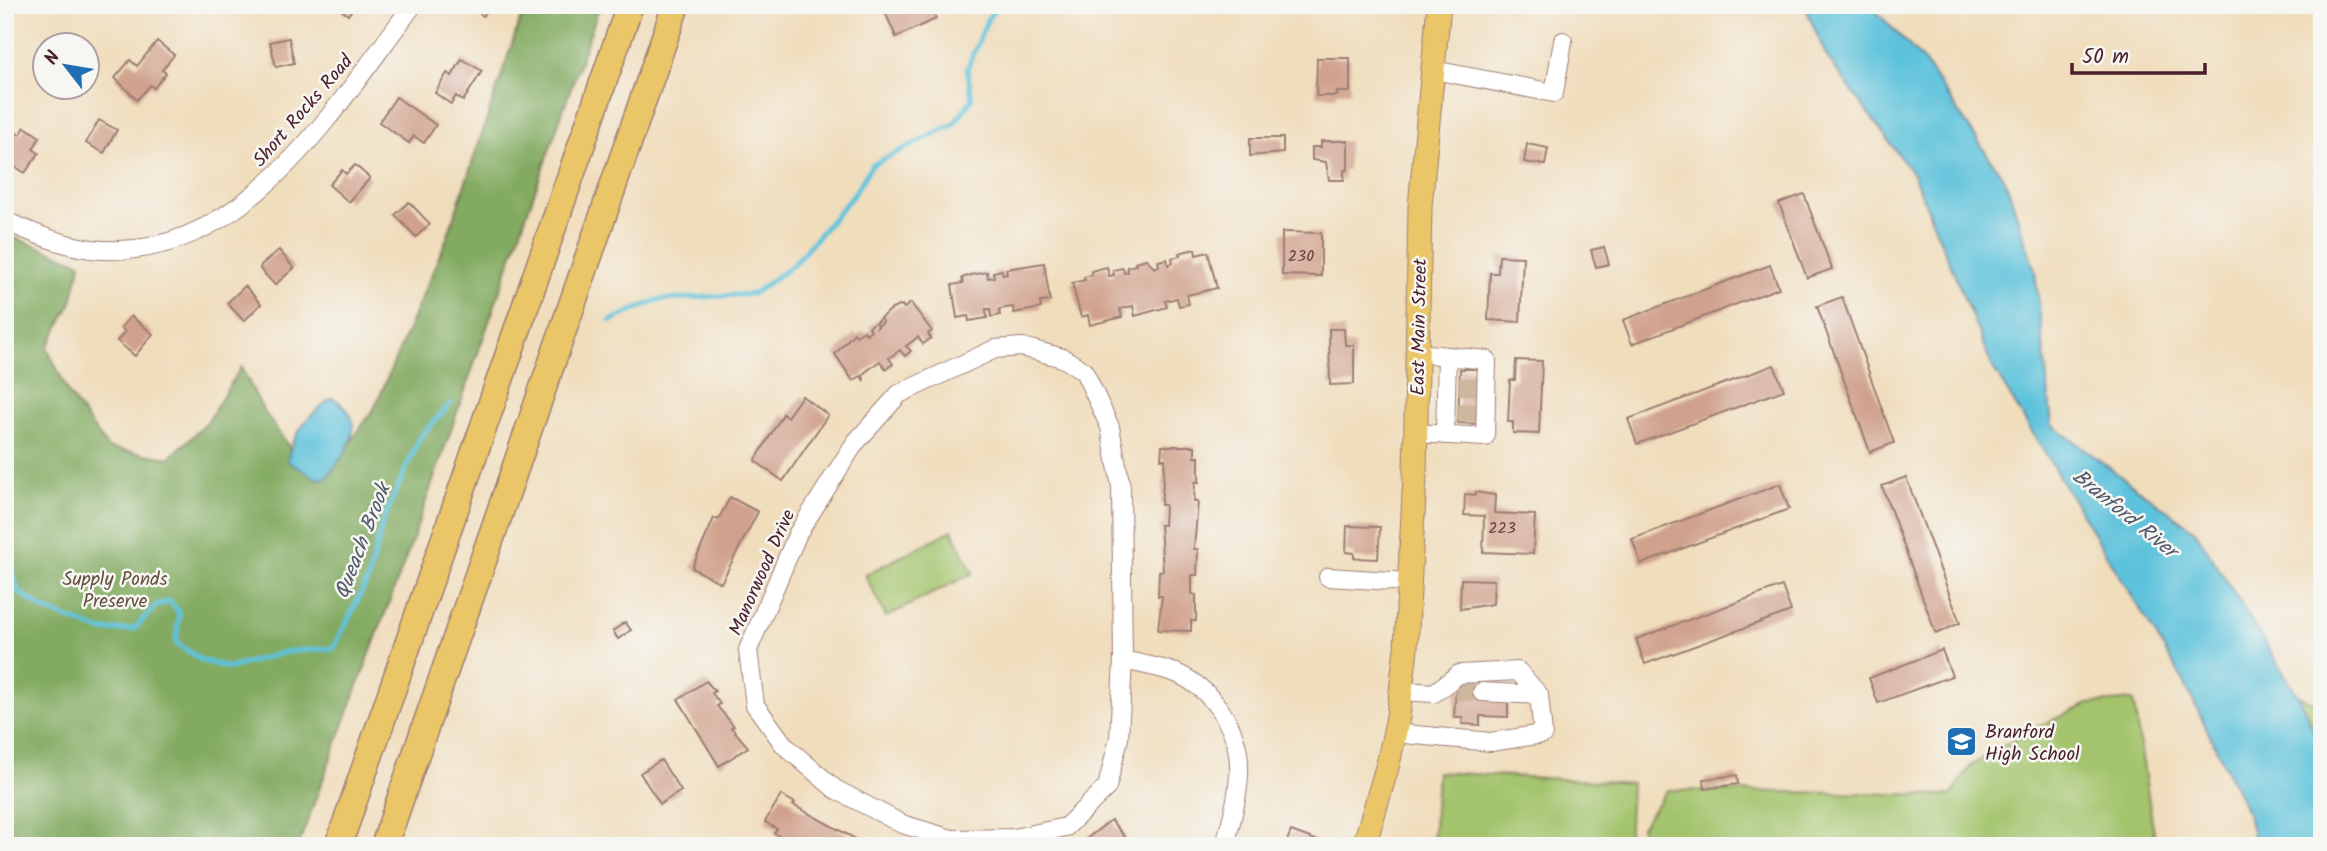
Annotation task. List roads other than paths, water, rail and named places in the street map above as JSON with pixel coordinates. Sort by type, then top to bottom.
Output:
[{"type":"highway","points":[[338,846],[630,5]]},
{"type":"highway","points":[[384,846],[676,5]]},
{"type":"main road","name":"East Main Street","points":[[1364,846],[1394,733],[1406,648],[1416,433],[1420,206],[1439,5]]},
{"type":"street","name":"Short Rocks Road","points":[[5,221],[66,244],[108,250],[177,240],[220,220],[267,183],[291,159],[347,94],[413,5]]},
{"type":"street","points":[[1433,70],[1554,93],[1563,41]]},
{"type":"street","name":"Manorwood Drive","points":[[1022,346],[1063,358],[1084,371],[1110,428],[1121,487],[1124,660],[1119,738],[1107,787],[1066,827],[1014,838],[952,839],[902,824],[835,789],[785,746],[755,705],[748,650],[798,533],[855,443],[899,394],[995,349],[1022,346]]},
{"type":"street","points":[[1416,433],[1485,437],[1481,413],[1487,360],[1418,353]]},
{"type":"street","points":[[1445,435],[1452,412],[1453,385],[1447,356]]},
{"type":"street","points":[[1328,578],[1408,582]]},
{"type":"street","points":[[1124,660],[1178,674],[1205,693],[1223,715],[1237,747],[1239,766],[1225,846]]},
{"type":"street","points":[[1394,733],[1491,742],[1543,734],[1539,695],[1518,671],[1460,674],[1451,688],[1434,693],[1401,691]]},
{"type":"street","points":[[1482,692],[1539,695]]},
{"type":"water","name":"Branford River","points":[[1804,5],[1870,5],[1923,60],[2006,182],[2035,271],[2052,425],[2196,532],[2298,696],[2322,749],[2322,846],[2255,846],[2248,814],[2183,680],[1993,368],[1913,174],[1827,57]]},
{"type":"water","points":[[332,398],[344,406],[351,416],[352,436],[334,468],[326,478],[318,479],[287,461],[293,442],[303,425]]},
{"type":"waterway","name":"Queach Brook","points":[[610,321],[657,300],[753,294],[793,265],[853,195],[872,165],[954,124],[972,99],[967,69],[988,18],[998,5]]},
{"type":"waterway","name":"Queach Brook","points":[[5,548],[18,591],[43,609],[102,631],[134,629],[156,606],[170,601],[179,613],[176,643],[201,660],[229,668],[285,652],[334,648],[368,579],[383,521],[420,437],[450,404]]},
{"type":"tunnel","points":[[1459,386],[1478,387]]},
{"type":"tunnel","points":[[1458,412],[1477,413]]},
{"type":"tunnel","points":[[1456,691],[1482,692]]},
{"type":"place","name":"Branford High School","points":[[1962,742]]},
{"type":"park label","name":"Supply Ponds Preserve","points":[[115,589]]}]
